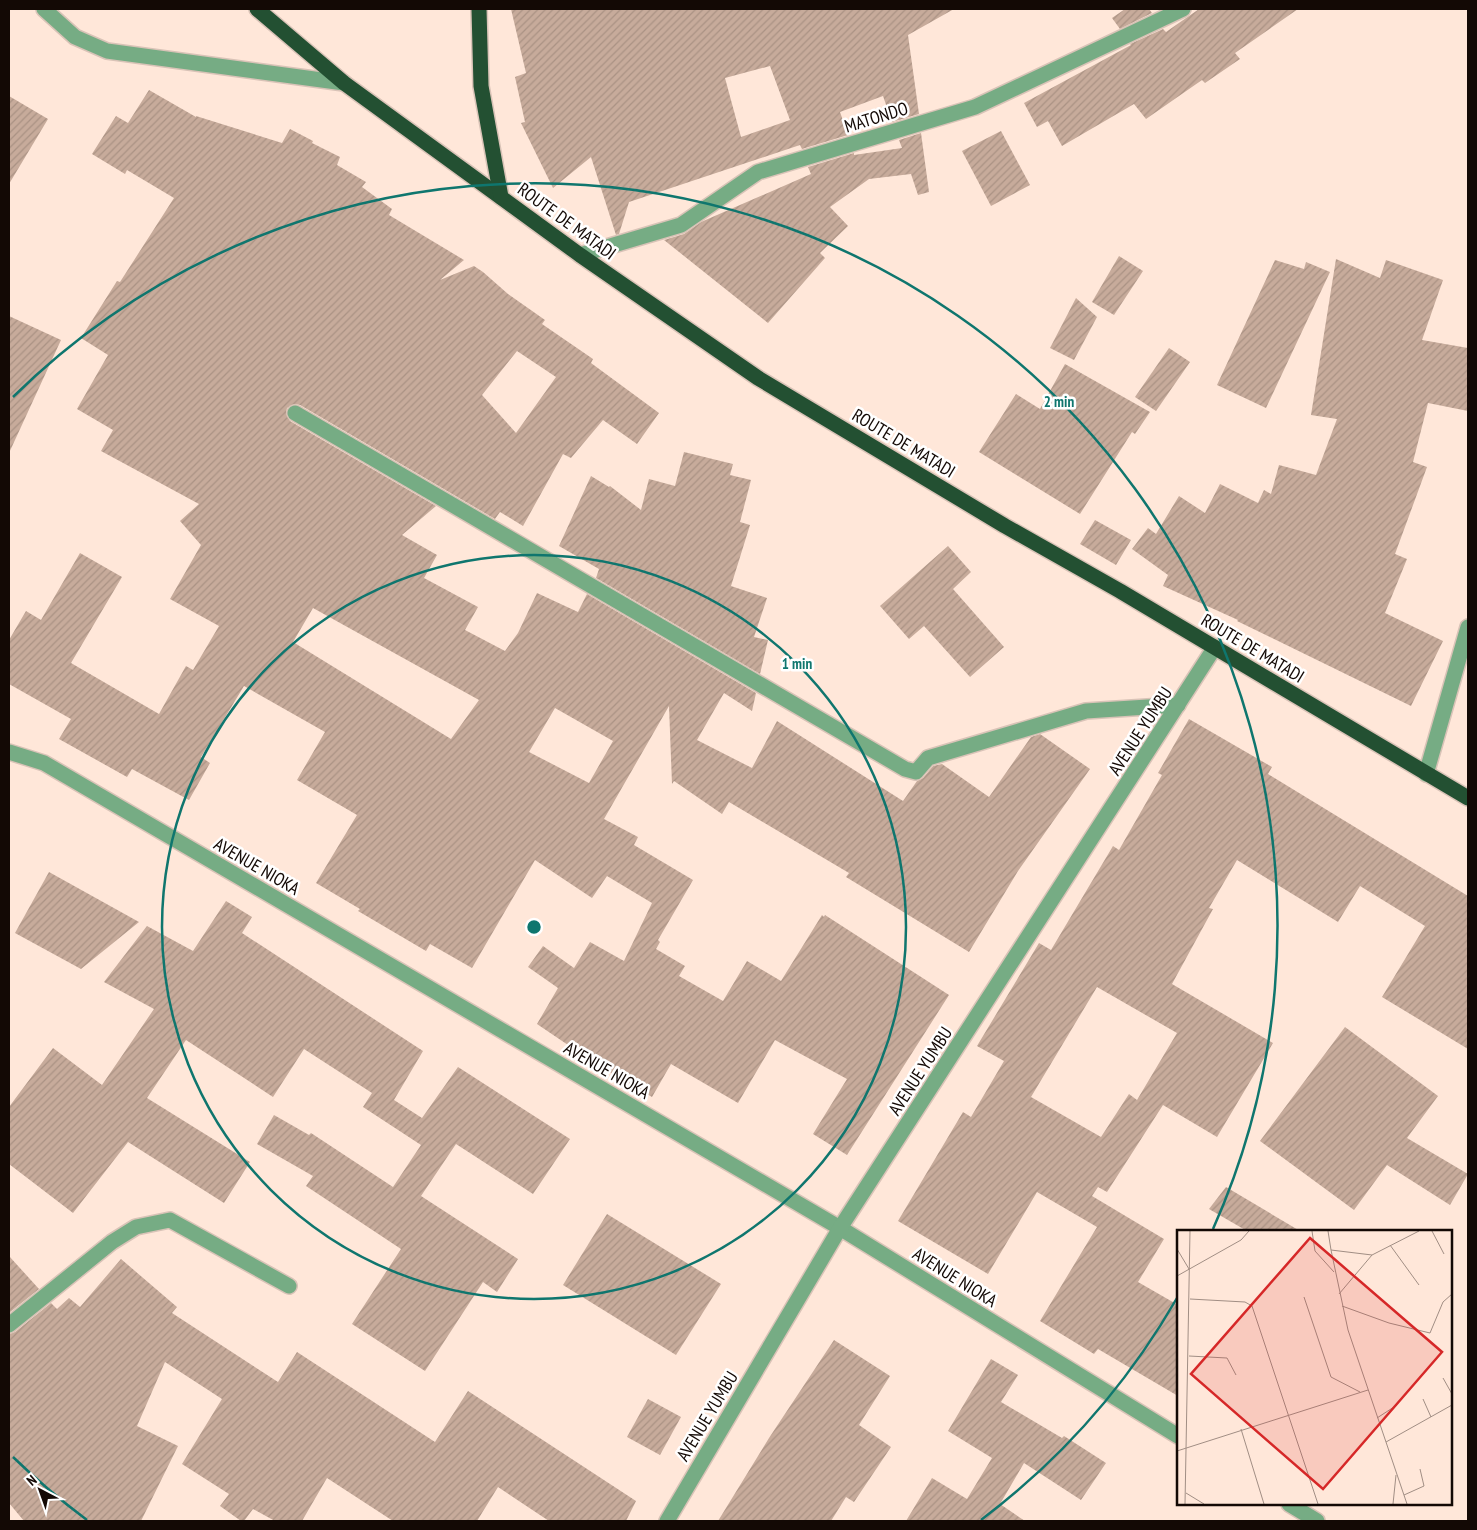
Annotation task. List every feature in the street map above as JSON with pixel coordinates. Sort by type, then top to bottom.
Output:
[{"type":"highway","name":"ROUTE DE MATADI","points":[[257,9],[344,83],[580,255],[758,378],[1005,526],[1215,647],[1468,798]]},
{"type":"highway","points":[[479,9],[481,86],[501,197]]},
{"type":"street","points":[[44,9],[75,37],[107,51],[344,83]]},
{"type":"street","name":"MATONDO","points":[[580,255],[681,225],[758,172],[975,107],[1183,9]]},
{"type":"street","points":[[295,413],[904,769],[916,772],[928,758],[1086,710],[1178,706]]},
{"type":"street","points":[[1426,774],[1468,627]]},
{"type":"street","name":"AVENUE YUMBU","points":[[667,1521],[840,1228],[1215,647]]},
{"type":"street","name":"AVENUE NIOKA","points":[[9,752],[44,763],[840,1228],[1177,1435]]},
{"type":"street","points":[[9,1325],[112,1242],[136,1227],[170,1220],[288,1286]]},
{"type":"street","points":[[1291,1505],[1317,1521]]},
{"type":"building","points":[[511,9],[954,9],[908,35],[919,114],[892,122],[883,96],[840,112],[848,135],[802,149],[800,145],[629,202],[619,234],[616,235],[591,157],[553,188],[521,123],[525,122],[515,77],[526,73]],"holes":[[[770,66],[790,120],[741,137],[725,78]]]},
{"type":"building","points":[[1125,9],[1149,9],[1152,13],[1120,29],[1112,18]]},
{"type":"building","points":[[1199,9],[1298,9],[1235,53],[1240,59],[1205,83],[1202,80],[1146,119],[1134,104],[1062,146],[1048,121],[1037,127],[1024,103],[1130,44],[1163,29],[1166,32]]},
{"type":"building","points":[[149,90],[196,117],[282,143],[290,129],[313,141],[312,143],[340,157],[337,165],[366,182],[362,187],[392,209],[389,215],[464,260],[440,280],[474,266],[508,294],[545,320],[542,324],[593,359],[591,363],[659,413],[637,444],[603,420],[571,458],[563,454],[523,526],[500,512],[495,519],[300,405],[295,404],[287,408],[286,413],[290,421],[436,506],[402,535],[437,555],[424,578],[478,607],[465,630],[505,651],[518,633],[537,593],[578,612],[587,594],[756,693],[752,711],[724,693],[697,740],[752,768],[777,721],[903,801],[917,781],[923,778],[933,766],[942,764],[989,797],[1031,737],[1040,734],[1090,769],[1018,871],[969,952],[846,877],[849,873],[729,802],[722,814],[674,781],[672,784],[669,706],[604,819],[638,837],[634,845],[693,880],[658,940],[660,942],[656,949],[685,966],[679,976],[723,1001],[747,961],[781,981],[822,915],[824,917],[825,915],[949,995],[847,1155],[813,1134],[847,1079],[775,1040],[738,1103],[671,1064],[652,1097],[599,1066],[537,1024],[558,988],[528,967],[543,946],[574,968],[590,942],[624,961],[652,903],[607,876],[592,898],[535,860],[472,968],[430,944],[426,951],[358,911],[360,909],[316,883],[357,815],[297,780],[325,732],[244,686],[201,757],[210,763],[189,800],[132,769],[127,777],[59,739],[71,719],[9,684],[9,640],[26,611],[41,620],[80,553],[122,577],[71,663],[159,714],[186,666],[193,670],[219,626],[170,599],[201,545],[180,521],[199,504],[101,451],[113,430],[77,409],[108,355],[81,338],[117,281],[120,282],[174,198],[127,170],[125,174],[92,154],[116,116],[128,123]],"holes":[[[517,351],[556,377],[516,433],[482,395]],[[313,608],[479,700],[451,739],[293,642]],[[555,708],[613,741],[589,783],[529,752]]]},
{"type":"building","points":[[9,96],[48,119],[9,184]]},
{"type":"building","points":[[1001,131],[1030,185],[991,206],[962,151]]},
{"type":"building","points":[[921,133],[929,192],[918,195],[911,174],[869,179],[830,207],[848,226],[820,253],[825,258],[768,323],[664,240],[684,234],[701,222],[811,174],[808,167],[854,153],[854,155],[902,148],[899,140]]},
{"type":"building","points":[[1119,256],[1143,271],[1114,315],[1092,302]]},
{"type":"building","points":[[1336,259],[1380,278],[1386,260],[1443,280],[1422,340],[1468,348],[1468,411],[1428,403],[1413,462],[1427,467],[1395,554],[1407,559],[1385,613],[1443,641],[1411,706],[1238,620],[1163,586],[1168,575],[1132,549],[1148,528],[1156,534],[1179,496],[1205,513],[1220,484],[1258,503],[1264,490],[1271,494],[1279,465],[1316,475],[1337,419],[1311,415]]},
{"type":"building","points":[[1275,260],[1304,269],[1306,262],[1330,272],[1266,408],[1217,385]]},
{"type":"building","points":[[1076,298],[1097,317],[1074,360],[1050,348]]},
{"type":"building","points":[[9,316],[61,340],[9,453]]},
{"type":"building","points":[[1169,348],[1190,362],[1156,411],[1135,397]]},
{"type":"building","points":[[1065,364],[1150,412],[1135,434],[1132,432],[1080,514],[979,452],[1016,394],[1040,409]]},
{"type":"building","points":[[684,452],[733,464],[730,475],[751,480],[740,522],[750,525],[731,586],[767,598],[754,637],[768,640],[760,674],[596,578],[599,569],[559,546],[591,476],[610,486],[641,510],[649,479],[675,486]]},
{"type":"building","points":[[1095,520],[1131,540],[1116,565],[1080,544]]},
{"type":"building","points":[[948,546],[971,572],[953,589],[1004,647],[970,677],[924,626],[909,639],[880,606]]},
{"type":"building","points":[[1189,719],[1272,767],[1268,774],[1468,896],[1468,1049],[1382,997],[1425,926],[1360,886],[1338,922],[1237,860],[1209,908],[1213,909],[1172,984],[1273,1043],[1217,1137],[1163,1105],[1107,1192],[1098,1187],[1092,1196],[1164,1239],[1138,1282],[1177,1304],[1177,1395],[1098,1349],[1094,1354],[1040,1321],[1097,1227],[1037,1192],[988,1274],[898,1221],[963,1112],[971,1117],[1004,1061],[977,1046],[1039,943],[1051,950],[1113,846],[1119,850],[1162,775],[1158,773]],"holes":[[[1097,987],[1177,1033],[1137,1100],[1129,1094],[1101,1137],[1031,1097]]]},
{"type":"building","points":[[49,872],[139,922],[81,969],[15,933]]},
{"type":"building","points":[[226,901],[252,917],[242,933],[423,1051],[394,1100],[422,1118],[458,1067],[570,1139],[533,1194],[456,1144],[421,1196],[518,1259],[497,1292],[483,1282],[425,1371],[352,1324],[401,1249],[306,1186],[313,1176],[257,1144],[274,1115],[309,1135],[311,1133],[393,1187],[421,1145],[363,1107],[372,1093],[304,1049],[273,1097],[186,1040],[147,1098],[250,1162],[224,1203],[128,1142],[73,1213],[9,1164],[9,1107],[53,1048],[102,1085],[154,1009],[104,982],[147,926],[193,951]]},
{"type":"building","points":[[1345,1027],[1438,1096],[1407,1138],[1468,1174],[1450,1205],[1387,1165],[1354,1210],[1260,1141]]},
{"type":"building","points":[[1226,1187],[1298,1230],[1245,1230],[1209,1209]]},
{"type":"building","points":[[607,1214],[721,1284],[676,1355],[563,1285]]},
{"type":"building","points":[[9,1256],[39,1289],[9,1313]]},
{"type":"building","points":[[121,1259],[177,1307],[172,1313],[278,1382],[297,1352],[435,1442],[468,1391],[636,1501],[626,1521],[549,1521],[498,1487],[477,1521],[393,1521],[327,1478],[302,1521],[275,1521],[253,1509],[244,1521],[241,1521],[220,1506],[229,1494],[182,1464],[222,1399],[165,1362],[137,1426],[178,1446],[141,1521],[24,1521],[9,1503],[9,1334],[15,1332],[51,1303],[57,1309],[69,1298],[80,1307]]},
{"type":"building","points":[[834,1340],[890,1376],[859,1425],[891,1447],[854,1502],[846,1497],[831,1521],[718,1521],[769,1438]]},
{"type":"building","points":[[991,1359],[1018,1375],[1001,1402],[1062,1438],[1064,1436],[1106,1463],[1081,1500],[1024,1463],[1000,1504],[1025,1521],[906,1521],[932,1478],[967,1499],[992,1458],[948,1431]]},
{"type":"building","points":[[648,1399],[681,1417],[660,1455],[627,1437]]}]
